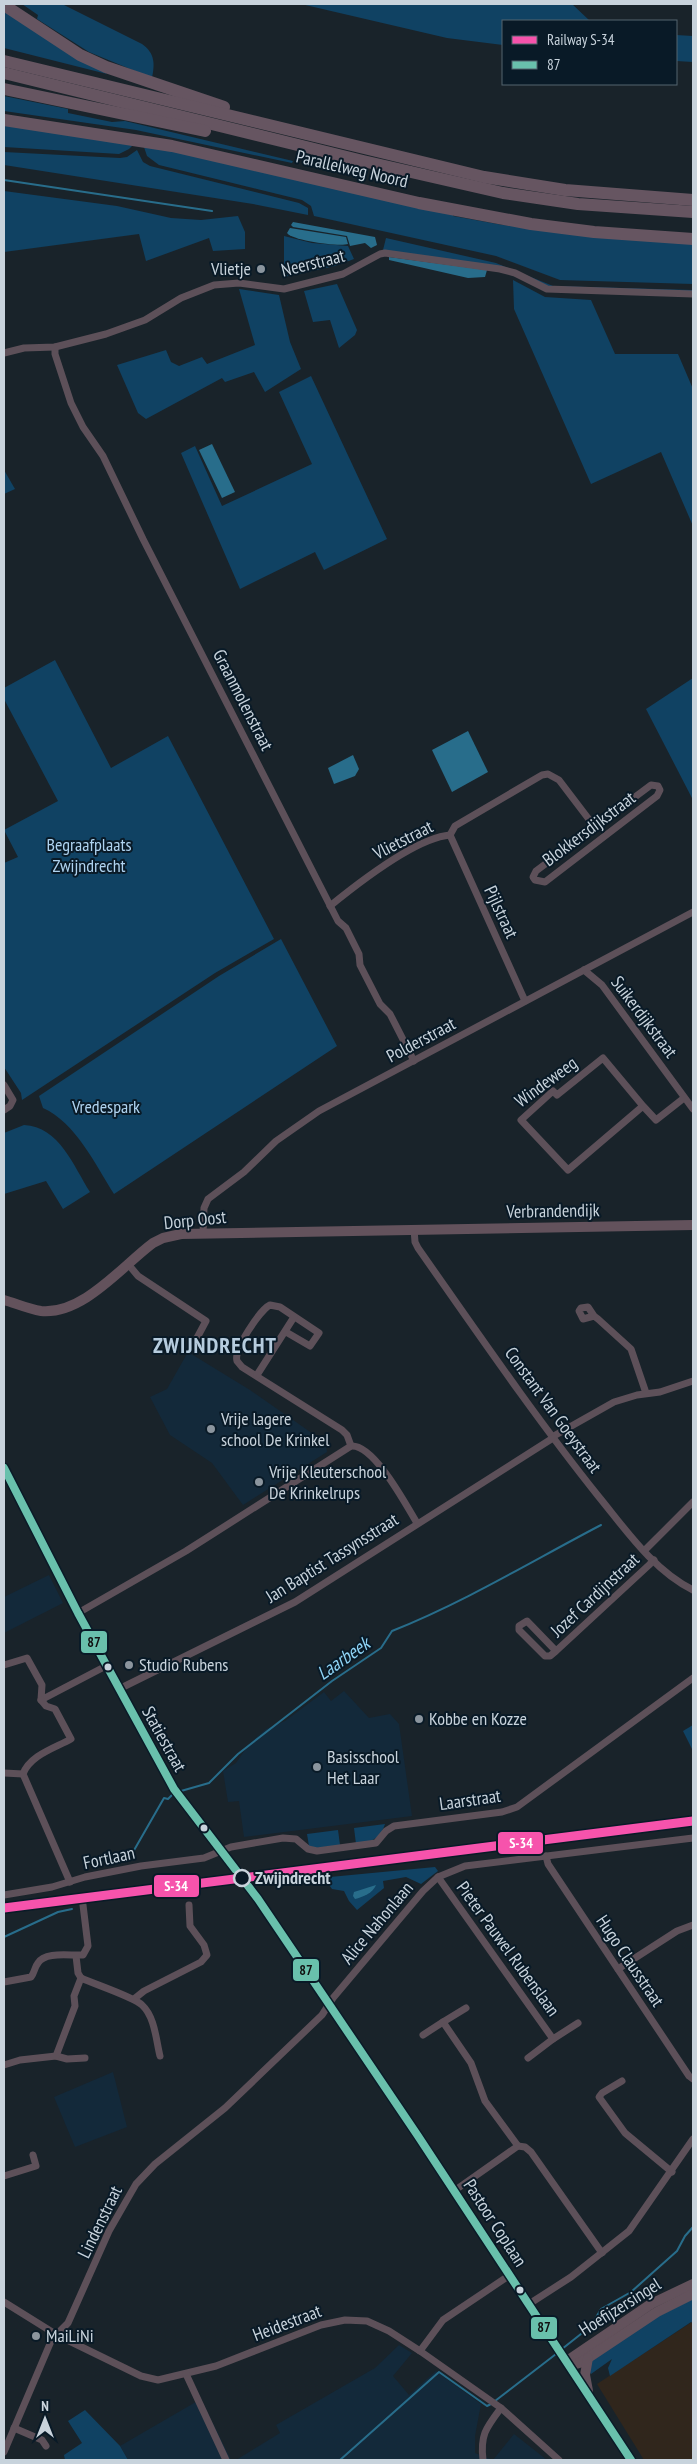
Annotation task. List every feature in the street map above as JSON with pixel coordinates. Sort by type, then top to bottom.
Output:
[{"type":"highway","points":[[4,5],[66,46],[106,67],[180,94],[264,118],[286,136]]},
{"type":"highway","points":[[4,62],[502,193],[578,204],[693,212]]},
{"type":"highway","points":[[4,73],[286,136],[529,185],[604,194],[693,200]]},
{"type":"highway","points":[[4,89],[259,143],[286,136]]},
{"type":"highway","name":"Parallelweg Noord","points":[[4,114],[182,142],[412,195],[533,218],[585,224],[693,231]]},
{"type":"highway","name":"Parallelweg Noord","points":[[4,120],[172,146],[419,203],[531,224],[594,232],[693,239]]},
{"type":"street","name":"Neerstraat","points":[[4,353],[24,348],[55,347],[106,334],[145,320],[181,298],[214,285],[239,283],[284,289],[343,274],[380,254],[500,268],[554,290],[693,294]]},
{"type":"street","name":"Graanmolenstraat","points":[[55,347],[71,403],[107,465],[330,906],[338,921],[346,928],[359,954],[360,965],[380,1004],[390,1014],[414,1061]]},
{"type":"street","name":"Blokkersdijkstraat","points":[[542,775],[552,774],[556,777],[594,826]]},
{"type":"street","name":"Vlietstraat","points":[[330,906],[374,872],[437,836],[450,835],[455,826],[542,775]]},
{"type":"street","name":"Blokkersdijkstraat","points":[[647,786],[658,786],[660,790],[657,796],[545,882],[542,883],[535,880],[533,877],[536,870],[594,826],[647,786]]},
{"type":"street","name":"Pijlstraat","points":[[450,835],[525,1001]]},
{"type":"street","name":"Polderstraat","points":[[204,1234],[204,1208],[208,1200],[239,1176],[276,1141],[319,1111],[693,912]]},
{"type":"street","name":"Suikerdijkstraat","points":[[584,970],[602,985],[660,1061],[693,1109]]},
{"type":"street","name":"Windeweeg","points":[[643,1106],[568,1170],[521,1120],[553,1092],[557,1095],[603,1058],[656,1120],[684,1098]]},
{"type":"street","points":[[4,1085],[13,1100],[10,1106],[4,1110]]},
{"type":"street","name":"Verbrandendijk","points":[[414,1229],[693,1224]]},
{"type":"street","name":"Dorp Oost","points":[[4,1300],[41,1311],[62,1308],[98,1289],[153,1243],[163,1238],[181,1234],[414,1229]]},
{"type":"street","name":"Constant Van Goeystraat","points":[[414,1229],[415,1242],[418,1248],[553,1438],[618,1521],[673,1578],[693,1590]]},
{"type":"street","points":[[128,1264],[138,1276],[206,1321],[191,1349]]},
{"type":"street","points":[[286,1332],[310,1346],[318,1332],[275,1305],[270,1305],[262,1310],[238,1348],[236,1357],[239,1364],[342,1430],[347,1435],[351,1446]]},
{"type":"street","points":[[594,1316],[630,1349],[646,1393]]},
{"type":"street","points":[[257,1375],[294,1317]]},
{"type":"street","name":"Jan Baptist Tassynsstraat","points":[[119,1689],[295,1602],[417,1523],[614,1402],[646,1393],[660,1392],[693,1381]]},
{"type":"street","points":[[78,1613],[186,1551],[351,1446],[359,1446],[379,1464],[417,1523]]},
{"type":"street","name":"Statiestraat","points":[[4,1468],[106,1666],[176,1793],[242,1878],[329,2005]]},
{"type":"street","points":[[645,1550],[693,1502]]},
{"type":"street","name":"Jozef Cardijnstraat","points":[[556,1651],[527,1621],[519,1626],[519,1630],[545,1656],[550,1656],[556,1651],[654,1560]]},
{"type":"street","points":[[4,1665],[27,1658],[42,1686],[41,1700],[46,1706],[55,1709],[72,1740],[39,1756],[26,1767],[23,1774],[70,1882]]},
{"type":"street","points":[[41,1700],[106,1666]]},
{"type":"street","name":"Laarstraat","points":[[221,1851],[231,1846],[283,1838],[296,1839],[308,1849],[317,1851],[376,1843],[386,1831],[394,1826],[502,1812],[518,1807],[693,1678]]},
{"type":"street","points":[[4,1773],[23,1774]]},
{"type":"street","name":"Alice Nahonlaan","points":[[329,2005],[423,1892],[438,1877],[465,1866],[693,1838]]},
{"type":"street","name":"Fortlaan","points":[[4,1895],[52,1888],[70,1882],[141,1866],[204,1858],[221,1851]]},
{"type":"street","name":"Hugo Clausstraat","points":[[546,1856],[548,1864],[693,2079]]},
{"type":"street","name":"Pieter Pauwel Rubenslaan","points":[[438,1877],[553,2039]]},
{"type":"street","points":[[4,1982],[31,1977],[38,1962],[43,1958],[70,1954],[76,1956],[83,1955],[88,1946],[83,1905]]},
{"type":"street","points":[[134,1999],[201,1962],[207,1956],[204,1945],[190,1926],[189,1905]]},
{"type":"street","points":[[618,1969],[677,1931],[693,1925]]},
{"type":"street","points":[[76,1956],[78,1973],[81,1978],[134,1999],[146,2009],[154,2027],[160,2056]]},
{"type":"street","points":[[56,2056],[75,2006],[74,1996],[81,1978]]},
{"type":"street","name":"Pastoor Coplaan","points":[[329,2005],[631,2460]]},
{"type":"street","name":"Lindenstraat","points":[[4,2452],[52,2339],[68,2323],[109,2231],[136,2184],[155,2164],[251,2085],[324,2013],[329,2005]]},
{"type":"street","points":[[423,2035],[466,2008]]},
{"type":"street","points":[[444,2022],[471,2063],[485,2101],[518,2146]]},
{"type":"street","name":"Pieter Pauwel Rubenslaan","points":[[528,2058],[578,2023]]},
{"type":"street","points":[[4,2065],[20,2060],[56,2056],[67,2059],[85,2058]]},
{"type":"street","points":[[622,2081],[602,2092],[599,2096],[625,2133],[672,2172]]},
{"type":"street","points":[[529,2304],[602,2253],[629,2230],[672,2172],[693,2139]]},
{"type":"street","points":[[454,2191],[518,2146],[525,2147],[531,2152],[602,2253]]},
{"type":"street","points":[[4,2176],[36,2166],[34,2155]]},
{"type":"street","points":[[420,2351],[443,2320],[510,2275]]},
{"type":"street","name":"Hoefijzersingel","points":[[568,2364],[652,2304],[693,2284]]},
{"type":"street","name":"Hoefijzersingel","points":[[568,2364],[588,2358],[657,2312],[693,2294]]},
{"type":"street","name":"Heidestraat","points":[[4,2302],[57,2335],[150,2380],[186,2374],[251,2354],[321,2325],[345,2320],[367,2321],[389,2331],[420,2351],[500,2408],[559,2460]]},
{"type":"street","points":[[588,2358],[585,2375],[590,2396]]},
{"type":"street","points":[[186,2374],[226,2460]]},
{"type":"street","points":[[483,2460],[481,2445],[484,2430],[500,2408]]},
{"type":"street","points":[[14,2428],[42,2440],[46,2446]]},
{"type":"shaded area","points":[[293,222],[375,237],[377,245],[371,248],[365,243],[350,246],[347,236],[293,227],[291,225]]},
{"type":"shaded area","points":[[290,228],[346,237],[348,244],[327,244],[298,239],[287,233]]},
{"type":"shaded area","points":[[389,257],[487,270],[485,277],[468,278],[389,260]]},
{"type":"shaded area","points":[[212,444],[235,492],[222,498],[199,450]]},
{"type":"shaded area","points":[[468,731],[488,772],[452,792],[432,750]]},
{"type":"shaded area","points":[[353,755],[359,769],[355,776],[334,784],[328,768]]},
{"type":"shaded area","name":"Vrije lagere school De Krinkel","points":[[188,1352],[250,1390],[326,1443],[327,1452],[243,1505],[212,1463],[170,1435],[150,1397],[167,1389]]},
{"type":"shaded area","points":[[49,1575],[63,1603],[4,1633],[4,1597]]},
{"type":"shaded area","name":"Basisschool Het Laar","points":[[344,1691],[369,1718],[390,1714],[399,1724],[412,1816],[244,1837],[239,1801],[228,1802],[223,1771],[236,1763],[249,1744],[266,1729],[285,1721],[324,1692],[331,1701]]},
{"type":"shaded area","points":[[376,1885],[373,1890],[364,1896],[355,1899],[353,1896],[354,1892]]},
{"type":"shaded area","points":[[113,2072],[127,2127],[75,2147],[54,2097]]},
{"type":"shaded area","points":[[692,2322],[693,2460],[644,2460],[597,2384]]},
{"type":"shaded area","points":[[399,2345],[412,2353],[393,2376],[409,2395],[436,2371],[481,2404],[475,2436],[475,2453],[493,2460],[236,2460],[280,2433],[276,2425],[375,2368]]},
{"type":"shaded area","points":[[201,2399],[231,2460],[128,2460],[120,2446]]},
{"type":"shaded area","points":[[514,2434],[547,2460],[493,2460]]},
{"type":"green space","points":[[22,4],[62,4],[142,44],[152,55],[154,68],[152,78],[89,52],[37,19],[38,15]]},
{"type":"green space","points":[[301,4],[572,4],[589,20],[502,20],[502,45],[447,38]]},
{"type":"green space","points":[[4,8],[107,74],[4,48]]},
{"type":"green space","points":[[677,35],[693,36],[693,62],[677,61]]},
{"type":"green space","points":[[4,96],[68,109],[68,113],[112,122],[125,121],[293,161],[292,163],[136,130],[4,111]]},
{"type":"green space","points":[[4,124],[136,142],[129,149],[119,154],[4,147]]},
{"type":"green space","points":[[143,144],[453,214],[453,216],[503,225],[693,241],[693,284],[560,280],[496,256],[314,216],[311,206],[302,200],[159,165],[147,156]]},
{"type":"green space","points":[[137,150],[143,162],[150,166],[299,203],[308,208],[308,215],[253,204],[4,165],[4,152],[120,158],[127,157]]},
{"type":"green space","points":[[4,191],[117,206],[171,218],[201,220],[238,216],[245,232],[245,249],[213,251],[209,238],[146,261],[139,234],[4,252]]},
{"type":"green space","points":[[284,236],[312,243],[348,246],[354,259],[335,266],[284,277]]},
{"type":"green space","points":[[386,238],[496,263],[553,286],[693,290],[693,292],[552,288],[517,272],[383,250]]},
{"type":"green space","points":[[513,280],[545,297],[591,300],[615,354],[678,354],[693,389],[693,526],[661,452],[591,484],[514,309]]},
{"type":"green space","points":[[337,284],[357,330],[355,335],[339,348],[330,320],[313,322],[304,291]]},
{"type":"green space","points":[[239,289],[279,295],[290,342],[301,369],[265,392],[254,372],[225,382],[222,378],[146,419],[138,413],[117,365],[166,350],[171,362],[179,366],[202,357],[207,364],[255,345]]},
{"type":"green space","points":[[311,376],[387,539],[324,570],[315,552],[240,589],[181,453],[195,446],[222,506],[312,464],[279,392]]},
{"type":"green space","points":[[4,470],[15,489],[4,494]]},
{"type":"green space","name":"Begraafplaats Zwijndrecht","points":[[55,660],[111,768],[168,736],[274,939],[215,973],[22,1100],[21,1093],[4,1067],[4,863],[18,857],[4,830],[58,801],[4,699],[4,688]]},
{"type":"green space","points":[[693,678],[693,800],[646,709]]},
{"type":"green space","points":[[281,939],[337,1046],[114,1194],[84,1145],[65,1124],[43,1108],[39,1096],[219,976]]},
{"type":"green space","name":"Vredespark","points":[[24,1125],[36,1127],[47,1132],[56,1140],[71,1160],[90,1192],[63,1209],[46,1181],[4,1194],[4,1133]]},
{"type":"green space","points":[[693,1725],[693,1751],[683,1731]]},
{"type":"green space","points":[[385,1824],[374,1839],[356,1844],[354,1828]]},
{"type":"green space","points":[[338,1830],[340,1845],[317,1848],[309,1846],[307,1834]]},
{"type":"green space","points":[[435,1867],[438,1871],[421,1884],[406,1877],[383,1881],[384,1888],[357,1910],[349,1901],[344,1891],[332,1889],[327,1882],[330,1877]]},
{"type":"green space","points":[[693,2297],[693,2323],[691,2322],[610,2376],[608,2368],[612,2359],[591,2374],[589,2371],[591,2361],[659,2315]]},
{"type":"green space","points":[[85,2410],[120,2446],[128,2460],[65,2460],[64,2455],[82,2443],[68,2421]]},
{"type":"waterway","points":[[4,180],[212,211]]},
{"type":"waterway","name":"Laarbeek","points":[[181,1791],[209,1783],[238,1754],[332,1681],[381,1648],[392,1631],[472,1594],[601,1525]]},
{"type":"waterway","name":"Laarbeek","points":[[133,1852],[164,1798],[168,1799],[172,1795]]},
{"type":"waterway","name":"Laarbeek","points":[[4,1937],[58,1912],[72,1909]]},
{"type":"waterway","points":[[562,2349],[591,2326],[601,2309],[631,2292],[677,2251],[685,2236],[693,2227]]},
{"type":"waterway","points":[[495,2401],[556,2354]]},
{"type":"waterway","points":[[340,2460],[439,2372],[487,2406],[491,2404]]},
{"type":"rail line","name":"S-34","points":[[4,1908],[693,1821]]},
{"type":"transit line","name":"87","points":[[4,1468],[78,1613],[174,1789],[258,1899],[418,2136],[631,2460]]},
{"type":"place","name":"Vlietje","points":[[261,269]]},
{"type":"place","name":"Vrije lagere school De Krinkel","points":[[211,1429]]},
{"type":"place","name":"Vrije Kleuterschool De Krinkelrups","points":[[259,1482]]},
{"type":"place","name":"Studio Rubens","points":[[129,1665]]},
{"type":"place","name":"Kobbe en Kozze","points":[[419,1719]]},
{"type":"place","name":"Basisschool Het Laar","points":[[317,1767]]},
{"type":"place","name":"Zwijndrecht","points":[[242,1878]]},
{"type":"place","name":"MaiLiNi","points":[[36,2336]]},
{"type":"district","name":"ZWIJNDRECHT","points":[[215,1345]]}]
